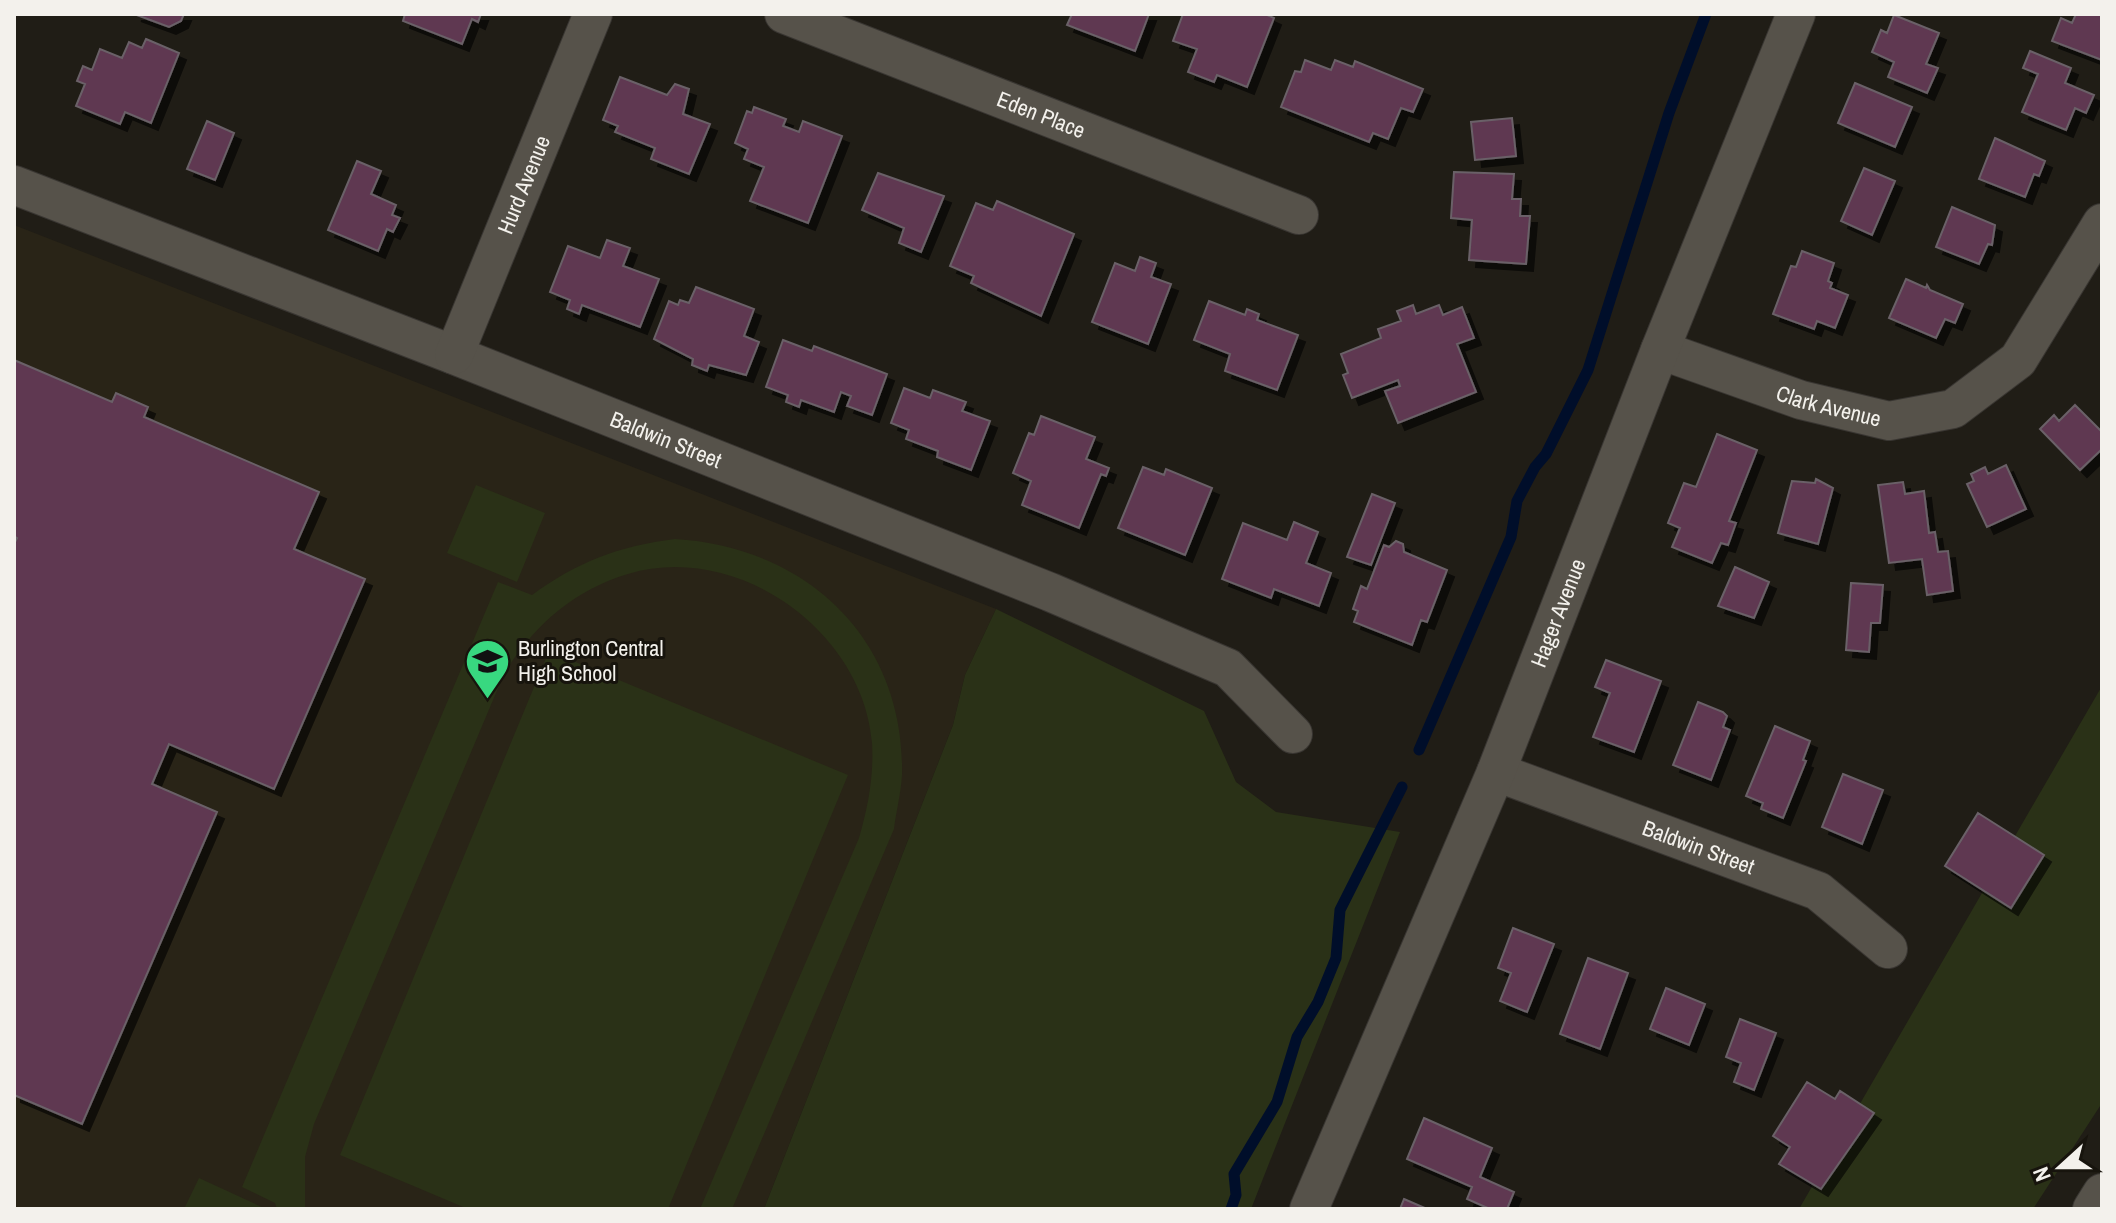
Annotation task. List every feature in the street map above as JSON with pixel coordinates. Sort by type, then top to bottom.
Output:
[{"type":"street","name":"Hurd Avenue","points":[[454,355],[593,14]]},
{"type":"street","name":"Eden Place","points":[[784,14],[1299,215]]},
{"type":"street","name":"Hager Avenue","points":[[1309,1209],[1496,772],[1660,350],[1796,14]]},
{"type":"street","name":"Baldwin Street","points":[[14,185],[454,355],[1050,592],[1228,668],[1293,734]]},
{"type":"street","name":"Clark Avenue","points":[[1660,350],[1801,400],[1889,421],[1953,409],[2018,360],[2102,223]]},
{"type":"street","name":"Baldwin Street","points":[[1496,772],[1818,891],[1888,949]]},
{"type":"street","points":[[2092,1209],[2102,1193]]},
{"type":"shaded area","name":"Burlington Central High School","points":[[14,225],[996,609],[965,675],[953,725],[764,1209],[14,1209]]},
{"type":"green space","points":[[476,485],[545,513],[517,582],[447,553]]},
{"type":"green space","points":[[675,539],[723,546],[767,560],[806,581],[839,609],[866,643],[886,682],[899,726],[902,775],[894,829],[732,1209],[700,1209],[859,838],[870,791],[872,743],[863,702],[845,665],[820,632],[788,604],[751,583],[711,571],[669,567],[628,574],[590,590],[542,625],[515,657],[504,674],[314,1124],[305,1157],[305,1209],[277,1209],[275,1203],[242,1187],[498,582],[532,595],[565,573],[599,557],[635,546]]},
{"type":"green space","points":[[996,609],[1204,711],[1236,782],[1276,812],[1400,832],[1251,1209],[764,1209],[953,725],[965,675]]},
{"type":"green space","points":[[549,651],[848,775],[668,1209],[468,1209],[340,1155]]},
{"type":"green space","points":[[2102,686],[2102,1103],[2033,1209],[1799,1209]]},
{"type":"green space","points":[[199,1178],[266,1209],[184,1209]]},
{"type":"building","points":[[134,14],[184,14],[181,21],[169,27]]},
{"type":"building","points":[[405,14],[481,14],[478,22],[472,19],[462,44],[403,21]]},
{"type":"building","points":[[1072,14],[1149,14],[1135,51],[1067,25]]},
{"type":"building","points":[[1183,14],[1265,14],[1274,18],[1247,87],[1217,75],[1214,82],[1188,72],[1197,49],[1173,41]]},
{"type":"building","points":[[2076,14],[2102,15],[2102,60],[2052,41],[2061,18],[2072,23]]},
{"type":"building","points":[[1894,15],[1939,33],[1926,64],[1938,68],[1927,93],[1888,77],[1894,62],[1872,52],[1881,30],[1887,33]]},
{"type":"building","points":[[146,39],[179,53],[151,123],[125,112],[120,124],[76,106],[85,84],[77,81],[83,66],[92,70],[100,49],[122,58],[129,42],[142,48]]},
{"type":"building","points":[[2030,51],[2071,68],[2065,83],[2094,95],[2086,113],[2075,108],[2066,130],[2022,112],[2038,74],[2023,68]]},
{"type":"building","points":[[1305,60],[1331,70],[1335,60],[1353,67],[1355,61],[1423,89],[1413,112],[1401,108],[1388,139],[1373,133],[1369,142],[1281,107],[1295,71],[1301,72]]},
{"type":"building","points":[[620,77],[667,95],[675,84],[689,89],[683,114],[710,124],[689,174],[651,159],[655,148],[615,132],[618,126],[603,120]]},
{"type":"building","points":[[1855,83],[1912,107],[1895,147],[1838,123]]},
{"type":"building","points":[[754,107],[786,119],[783,126],[799,132],[803,121],[842,136],[808,223],[750,201],[764,167],[744,159],[748,149],[735,143],[747,111],[752,113]]},
{"type":"building","points":[[1512,118],[1516,156],[1475,160],[1471,122]]},
{"type":"building","points":[[207,121],[234,133],[215,180],[187,169]]},
{"type":"building","points":[[1995,138],[2045,161],[2039,176],[2034,174],[2025,197],[1979,179]]},
{"type":"building","points":[[357,161],[381,171],[371,194],[396,205],[392,215],[400,218],[393,232],[387,229],[378,251],[328,230]]},
{"type":"building","points":[[1864,168],[1895,181],[1872,235],[1841,221]]},
{"type":"building","points":[[1454,172],[1514,174],[1512,199],[1521,199],[1520,216],[1530,216],[1526,264],[1469,260],[1472,220],[1451,218]]},
{"type":"building","points":[[878,173],[944,196],[921,252],[899,243],[904,228],[862,210]]},
{"type":"building","points":[[997,201],[1074,234],[1041,316],[971,283],[974,276],[950,266],[976,203],[993,210]]},
{"type":"building","points":[[1952,207],[1995,225],[1992,245],[1988,244],[1979,264],[1936,247]]},
{"type":"building","points":[[607,240],[630,248],[623,266],[659,279],[640,327],[582,305],[579,314],[567,309],[570,300],[550,292],[568,246],[600,258]]},
{"type":"building","points":[[1802,251],[1834,263],[1828,281],[1832,283],[1830,288],[1848,295],[1835,328],[1817,321],[1814,329],[1773,314],[1791,266],[1796,267]]},
{"type":"building","points":[[1140,257],[1156,263],[1151,277],[1171,284],[1148,344],[1092,322],[1115,263],[1135,271]]},
{"type":"building","points":[[1906,279],[1926,288],[1927,285],[1930,290],[1963,304],[1955,323],[1945,319],[1936,338],[1889,318]]},
{"type":"building","points":[[696,287],[754,309],[744,336],[759,342],[746,375],[709,365],[707,371],[692,365],[693,359],[654,339],[669,301],[678,305],[680,300],[689,303]]},
{"type":"building","points":[[1209,301],[1245,315],[1247,309],[1259,314],[1257,320],[1298,335],[1277,390],[1225,371],[1230,354],[1194,340]]},
{"type":"building","points":[[1413,305],[1416,314],[1439,305],[1443,315],[1462,307],[1474,338],[1457,344],[1476,392],[1398,423],[1385,391],[1400,386],[1398,380],[1352,398],[1343,375],[1348,373],[1341,354],[1381,338],[1378,329],[1401,321],[1397,311]]},
{"type":"building","points":[[783,340],[812,351],[814,346],[887,374],[872,415],[847,406],[851,396],[841,392],[834,412],[801,400],[799,407],[786,402],[788,395],[766,387]]},
{"type":"building","points":[[14,360],[112,402],[116,393],[148,407],[144,417],[319,492],[294,549],[365,579],[274,789],[169,744],[152,784],[217,812],[82,1124],[14,1095],[14,544],[17,538],[14,536]]},
{"type":"building","points":[[904,388],[930,398],[933,390],[966,402],[962,411],[990,421],[971,470],[937,457],[938,451],[906,439],[909,430],[891,423]]},
{"type":"building","points":[[2075,405],[2102,432],[2102,449],[2080,470],[2040,429],[2054,415],[2059,421]]},
{"type":"building","points":[[1041,416],[1095,437],[1086,459],[1109,468],[1106,476],[1101,474],[1079,528],[1022,505],[1031,481],[1013,473],[1029,433],[1034,435]]},
{"type":"building","points":[[1717,434],[1757,450],[1729,521],[1736,523],[1728,545],[1721,543],[1712,563],[1672,547],[1680,528],[1668,523],[1684,483],[1696,487]]},
{"type":"building","points":[[2006,465],[2026,509],[1987,527],[1967,484],[1974,481],[1971,474],[1985,467],[1988,474]]},
{"type":"building","points":[[1143,467],[1164,475],[1166,469],[1212,488],[1185,555],[1118,528]]},
{"type":"building","points":[[1816,479],[1833,488],[1818,544],[1778,533],[1792,481],[1815,483]]},
{"type":"building","points":[[1903,482],[1905,494],[1924,491],[1929,533],[1935,532],[1938,552],[1948,551],[1953,591],[1927,595],[1922,559],[1889,563],[1878,485]]},
{"type":"building","points":[[1372,494],[1395,503],[1371,565],[1347,557]]},
{"type":"building","points":[[1294,522],[1318,532],[1306,563],[1331,573],[1319,606],[1274,589],[1271,598],[1222,579],[1243,523],[1287,540]]},
{"type":"building","points":[[1396,541],[1403,544],[1404,552],[1447,570],[1427,622],[1421,620],[1412,645],[1354,622],[1358,611],[1353,609],[1361,586],[1367,589],[1384,545],[1389,547]]},
{"type":"building","points":[[1735,567],[1769,582],[1754,618],[1718,606]]},
{"type":"building","points":[[1851,583],[1883,585],[1880,623],[1871,623],[1869,652],[1846,650]]},
{"type":"building","points":[[1606,660],[1661,681],[1634,752],[1593,737],[1610,693],[1595,687]]},
{"type":"building","points":[[1698,702],[1723,712],[1727,716],[1723,727],[1730,730],[1711,780],[1673,765]]},
{"type":"building","points":[[1775,726],[1810,741],[1803,760],[1806,761],[1783,818],[1761,809],[1763,803],[1746,796]]},
{"type":"building","points":[[1843,774],[1883,790],[1862,844],[1822,827]]},
{"type":"building","points":[[1978,813],[2044,855],[2011,908],[1945,866]]},
{"type":"building","points":[[1513,928],[1554,944],[1527,1012],[1500,1001],[1511,973],[1498,968]]},
{"type":"building","points":[[1588,958],[1628,973],[1600,1049],[1560,1034]]},
{"type":"building","points":[[1666,988],[1705,1004],[1689,1045],[1650,1029]]},
{"type":"building","points":[[1740,1019],[1776,1033],[1754,1090],[1734,1082],[1741,1063],[1726,1057]]},
{"type":"building","points":[[1807,1082],[1835,1099],[1840,1091],[1874,1113],[1821,1189],[1779,1164],[1790,1147],[1773,1136]]},
{"type":"building","points":[[1424,1118],[1492,1148],[1480,1177],[1514,1192],[1507,1209],[1490,1209],[1467,1199],[1472,1187],[1407,1159]]},
{"type":"building","points":[[1404,1199],[1427,1209],[1400,1209]]},
{"type":"waterway","points":[[1419,750],[1511,537],[1517,501],[1535,467],[1546,454],[1588,370],[1669,113],[1706,14]]},
{"type":"waterway","points":[[1231,1209],[1236,1195],[1234,1174],[1277,1102],[1297,1037],[1318,1002],[1336,958],[1340,910],[1402,787]]},
{"type":"place","name":"Burlington Central High School","points":[[487,700]]}]
